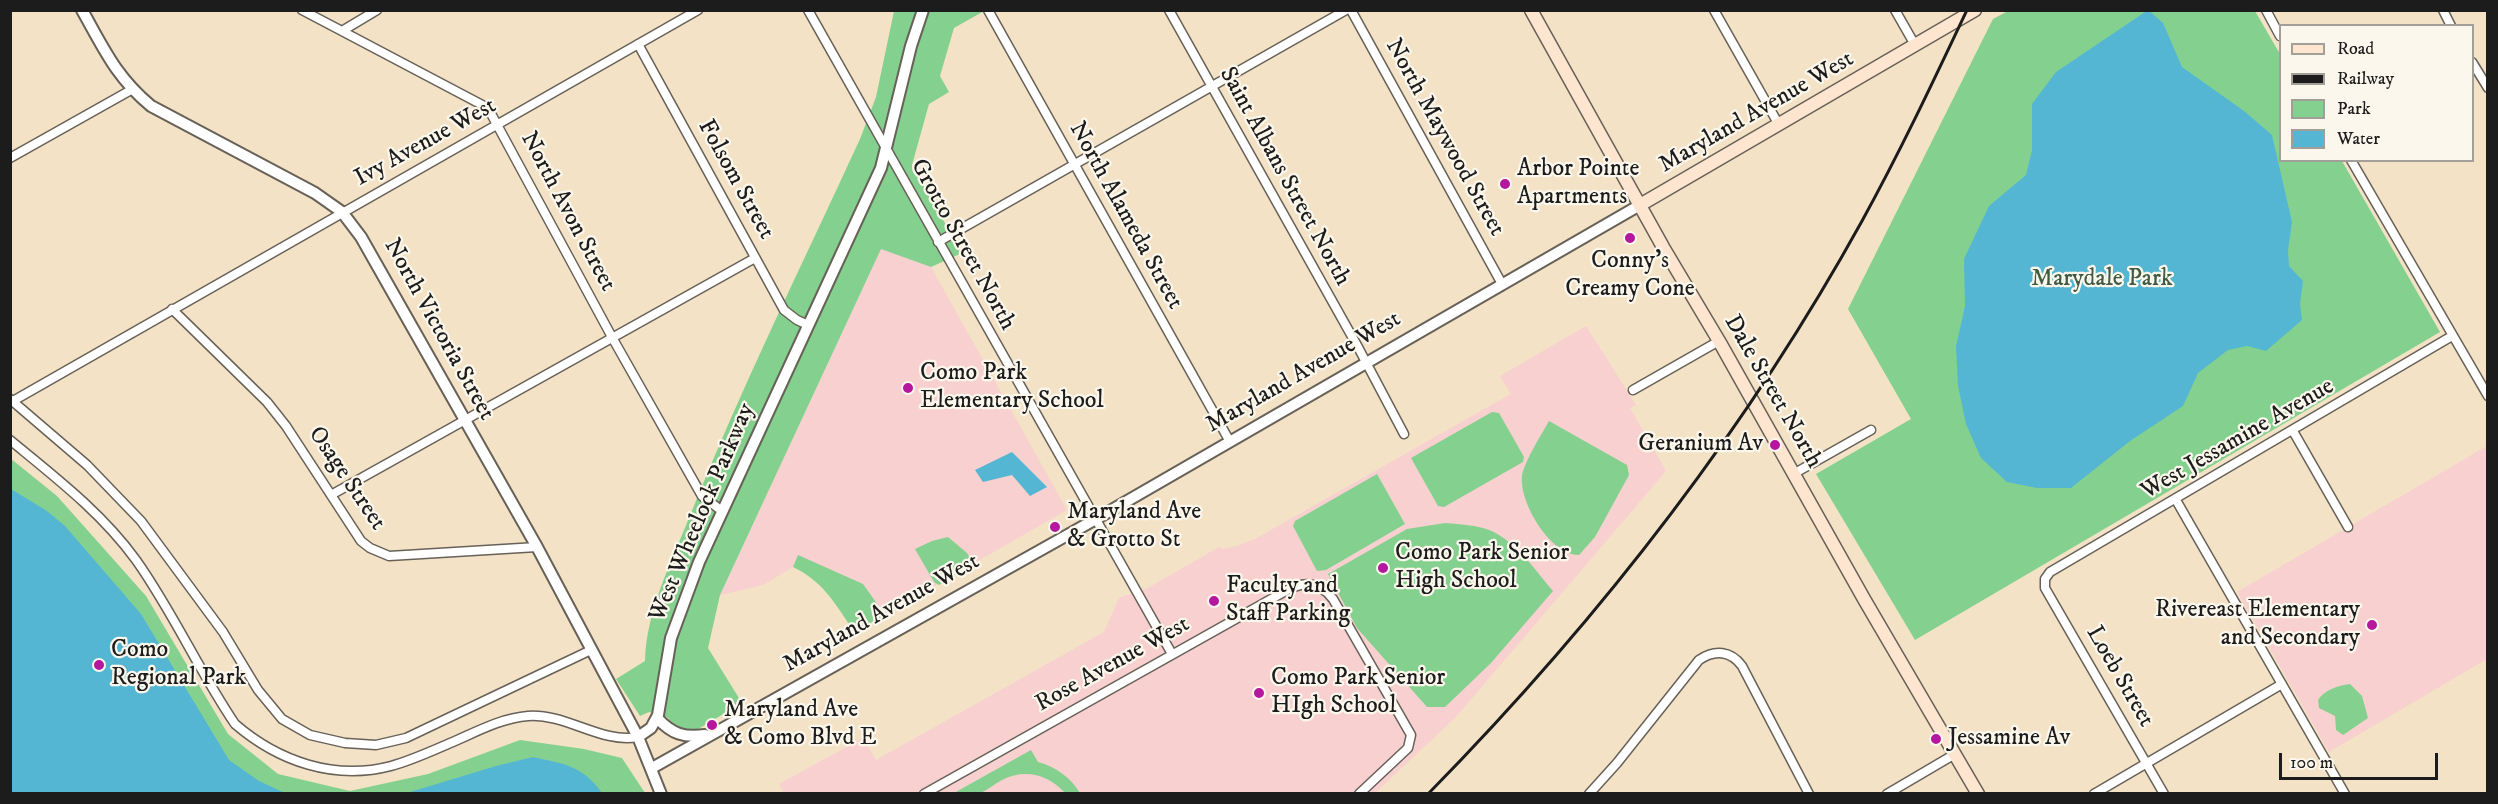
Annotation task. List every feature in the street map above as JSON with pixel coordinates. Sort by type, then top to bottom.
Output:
[{"type":"main road","name":"Dale Street North","points":[[1531,10],[1771,435],[1795,473],[1978,794]]},
{"type":"main road","name":"Maryland Avenue West","points":[[1640,205],[1975,10]]},
{"type":"street","name":"North Victoria Street","points":[[82,10],[110,61],[131,90],[151,106],[315,194],[342,212],[362,237],[537,548],[638,737],[661,794]]},
{"type":"street","name":"North Avon Street","points":[[302,10],[488,108],[613,339],[702,496],[722,511]]},
{"type":"street","points":[[342,31],[377,10]]},
{"type":"street","name":"Ivy Avenue West","points":[[12,400],[698,10]]},
{"type":"street","name":"Grotto Street North","points":[[808,10],[1172,654]]},
{"type":"street","name":"West Wheelock Parkway","points":[[657,718],[675,627],[693,577],[881,168],[911,46],[923,10]]},
{"type":"street","name":"North Alameda Street","points":[[988,10],[1228,441]]},
{"type":"street","name":"Saint Albans Street North","points":[[1169,10],[1404,434]]},
{"type":"street","points":[[938,242],[1346,10]]},
{"type":"street","name":"North Maywood Street","points":[[1351,10],[1502,284]]},
{"type":"street","points":[[1714,10],[1779,125]]},
{"type":"street","points":[[1895,10],[1915,45]]},
{"type":"street","points":[[2266,10],[2279,34]]},
{"type":"street","points":[[2442,10],[2450,24]]},
{"type":"street","name":"Folsom Street","points":[[638,44],[784,310],[808,325]]},
{"type":"street","points":[[2474,65],[2487,88]]},
{"type":"street","points":[[10,158],[131,90]]},
{"type":"street","points":[[2353,162],[2487,396]]},
{"type":"street","name":"Maryland Avenue West","points":[[652,768],[1096,519],[1640,205]]},
{"type":"street","points":[[332,495],[755,258]]},
{"type":"street","name":"Osage Street","points":[[172,309],[267,402],[286,426],[361,541],[380,553],[389,555],[537,548]]},
{"type":"street","name":"West Jessamine Avenue","points":[[2045,579],[2050,572],[2452,336]]},
{"type":"street","points":[[1633,390],[1719,341]]},
{"type":"street","points":[[12,400],[87,465],[141,521],[223,632],[258,690],[282,719],[310,735],[345,743],[376,745],[406,738],[591,650]]},
{"type":"street","points":[[1795,473],[1871,430]]},
{"type":"street","points":[[2293,431],[2348,527]]},
{"type":"street","points":[[10,440],[64,484],[106,524],[135,559],[157,592],[235,724],[249,736],[283,757],[328,770],[374,769],[406,761],[504,721],[529,716],[555,718],[622,740],[638,737],[651,728],[657,718],[673,733],[687,737],[712,734]]},
{"type":"street","points":[[2176,500],[2345,794]]},
{"type":"street","name":"Loeb Street","points":[[2045,579],[2045,588],[2164,794]]},
{"type":"street","name":"Rose Avenue West","points":[[924,794],[1282,592],[1304,583],[1316,584],[1326,589],[1411,735],[1408,748],[1359,794]]},
{"type":"street","points":[[1589,794],[1699,660],[1720,652],[1735,658],[1742,666],[1809,794]]},
{"type":"street","points":[[2094,794],[2282,684]]},
{"type":"street","points":[[1887,794],[1954,754]]},
{"type":"shaded area","name":"Como Park Elementary School","points":[[899,210],[1067,510],[854,632],[827,591],[807,574],[793,567],[763,585],[720,595]]},
{"type":"shaded area","name":"Como Park Senior High School","points":[[1586,326],[1636,405],[1630,408],[1666,471],[1456,717],[1375,793],[784,794],[779,784],[863,738],[876,760],[1104,632],[1119,598],[1148,588],[1219,547],[1223,549],[1255,539],[1511,394],[1500,376]]},
{"type":"shaded area","name":"Rivereast Elementary and Secondary","points":[[2487,446],[2487,659],[2329,752],[2237,592]]},
{"type":"green space","points":[[894,11],[984,11],[954,28],[940,76],[949,92],[929,104],[912,165],[962,253],[931,267],[881,249],[720,595],[708,648],[742,703],[693,732],[685,731],[675,727],[668,718],[649,712],[640,716],[616,679],[645,661],[650,624],[675,552],[750,375],[860,139],[876,97]]},
{"type":"green space","name":"Marydale Park","points":[[2008,11],[2255,11],[2279,52],[2279,162],[2343,162],[2440,332],[1915,640],[1816,474],[1911,419],[1848,309],[1993,19]]},
{"type":"green space","points":[[1492,412],[1499,413],[1524,457],[1523,462],[1444,507],[1438,506],[1411,458]]},
{"type":"green space","points":[[1549,421],[1627,465],[1629,475],[1595,537],[1579,555],[1568,553],[1546,536],[1524,495],[1523,471]]},
{"type":"green space","name":"Como Regional Park","points":[[10,458],[57,496],[146,596],[228,734],[278,774],[350,791],[428,774],[520,740],[584,749],[622,758],[645,793],[11,793]]},
{"type":"green space","points":[[1377,474],[1405,524],[1326,570],[1317,571],[1293,526],[1295,521]]},
{"type":"green space","points":[[1445,523],[1483,528],[1504,538],[1522,554],[1553,591],[1491,663],[1445,707],[1427,707],[1357,628],[1328,574],[1407,529]]},
{"type":"green space","points":[[948,537],[967,553],[974,564],[939,585],[934,582],[915,549]]},
{"type":"green space","points":[[798,555],[863,584],[885,615],[854,632],[821,587],[813,579],[793,567]]},
{"type":"green space","points":[[2350,684],[2362,696],[2368,718],[2343,735],[2336,730],[2335,716],[2319,708],[2318,700],[2336,687]]},
{"type":"green space","points":[[1031,750],[1038,762],[1062,773],[1080,793],[1065,793],[1044,778],[1019,774],[999,782],[984,792],[954,793]]},
{"type":"water","points":[[2148,10],[2163,23],[2182,67],[2244,111],[2272,135],[2292,222],[2288,250],[2289,266],[2303,281],[2300,304],[2302,320],[2266,351],[2247,346],[2228,350],[2198,373],[2183,406],[2130,441],[2071,488],[2037,488],[2007,482],[1981,458],[1966,424],[1958,386],[1956,346],[1965,306],[1964,259],[1989,206],[2026,175],[2032,150],[2032,104],[2056,72]]},
{"type":"water","points":[[1012,452],[1047,487],[1030,496],[1012,475],[983,482],[975,470]]},
{"type":"water","name":"Como Regional Park","points":[[11,489],[47,511],[65,526],[141,614],[229,760],[259,781],[285,793],[11,793]]},
{"type":"water","points":[[533,757],[563,764],[580,771],[602,793],[407,793],[496,766]]},
{"type":"railway","points":[[1428,794],[1490,729],[1609,593],[1718,449],[1769,375],[1817,299],[1862,221],[1903,143],[1967,10]]},
{"type":"place","name":"Arbor Pointe Apartments","points":[[1505,184]]},
{"type":"place","name":"Conny's Creamy Cone","points":[[1630,238]]},
{"type":"place","name":"Como Park Elementary School","points":[[908,388]]},
{"type":"place","name":"Geranium Av","points":[[1775,445]]},
{"type":"place","name":"Maryland Ave & Grotto St","points":[[1055,527]]},
{"type":"place","name":"Como Park Senior High School","points":[[1383,568]]},
{"type":"place","name":"Faculty and Staff Parking","points":[[1214,601]]},
{"type":"place","name":"Rivereast Elementary and Secondary","points":[[2372,625]]},
{"type":"place","name":"Como Regional Park","points":[[99,665]]},
{"type":"place","name":"Como Park Senior HIgh School","points":[[1259,693]]},
{"type":"place","name":"Maryland Ave & Como Blvd E","points":[[712,725]]},
{"type":"place","name":"Jessamine Av","points":[[1936,739]]}]
